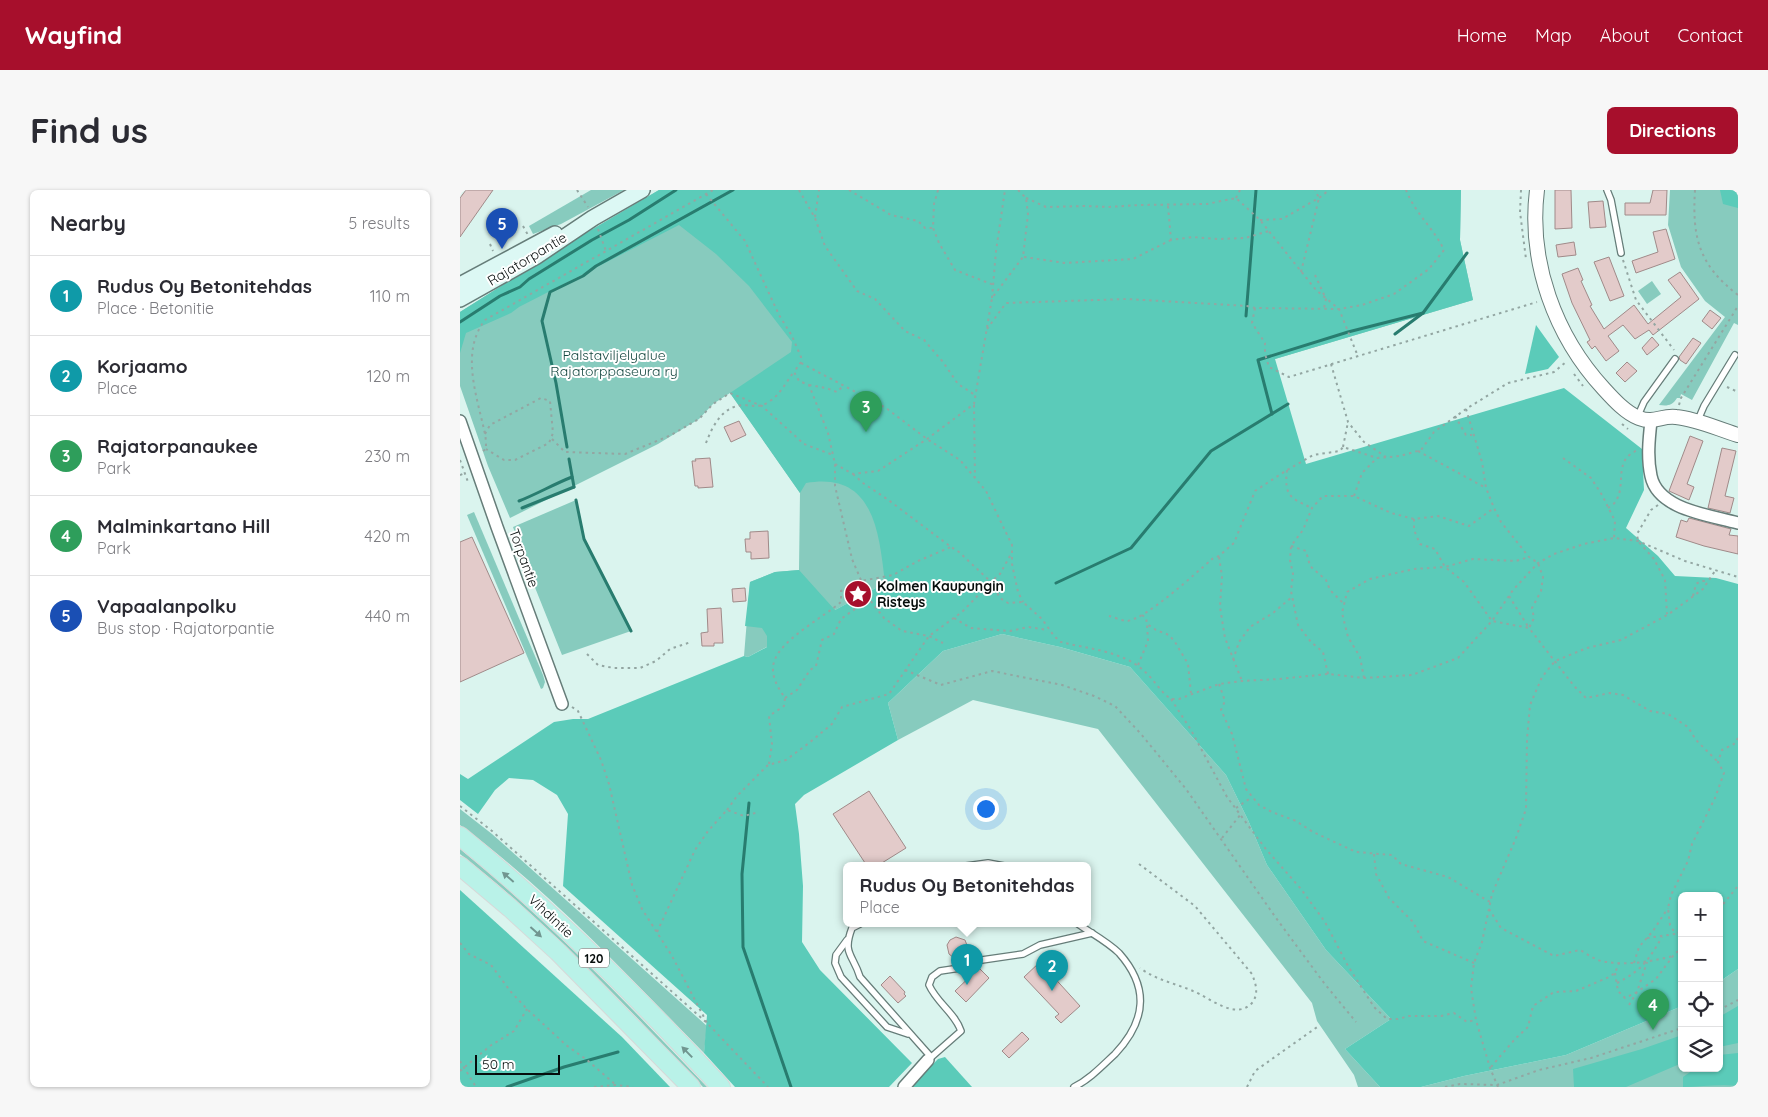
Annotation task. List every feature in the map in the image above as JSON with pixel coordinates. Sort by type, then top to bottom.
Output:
[{"type":"main road","name":"Rajatorpantie","points":[[460,299],[535,256],[596,225],[642,190]]},
{"type":"main road","name":"Rajatorpantie","points":[[460,285],[537,242],[596,225]]},
{"type":"main road","name":"Vihdintie","points":[[460,836],[522,888],[570,933],[721,1087]]},
{"type":"main road","name":"Vihdintie","points":[[460,866],[558,952],[691,1087]]},
{"type":"street","points":[[1536,190],[1534,221],[1537,250],[1549,299],[1577,355],[1592,376],[1610,396],[1636,418],[1650,421],[1674,416],[1738,435]]},
{"type":"street","name":"Torpantie","points":[[460,421],[496,527],[562,704]]},
{"type":"street","points":[[1650,421],[1649,466],[1656,489],[1665,499],[1685,509],[1738,523]]},
{"type":"street","points":[[904,1087],[930,1059]]},
{"type":"lane","points":[[1607,190],[1611,200],[1621,254]]},
{"type":"lane","points":[[1697,422],[1735,355]]},
{"type":"lane","points":[[1636,418],[1644,402],[1675,359]]},
{"type":"lane","points":[[854,927],[836,955],[835,963],[841,977],[887,1027],[910,1034]]},
{"type":"lane","points":[[1074,1087],[1098,1070],[1127,1041],[1140,1014],[1140,990],[1131,970],[1118,952],[1083,927]]},
{"type":"lane","points":[[847,940],[848,951],[858,969],[860,978],[930,1059],[961,1031],[958,1023],[934,996],[929,985],[932,977],[940,971],[960,968],[975,961],[1023,954],[1040,945],[1092,933]]},
{"type":"path","points":[[474,330],[485,320],[713,190]]},
{"type":"path","points":[[799,190],[815,218],[825,246],[857,291],[875,299],[906,331],[924,340],[958,384],[976,395]]},
{"type":"path","points":[[815,218],[819,190]]},
{"type":"path","points":[[849,190],[890,215],[918,221],[925,228],[933,228]]},
{"type":"path","points":[[938,190],[934,204],[933,228],[939,243],[955,270],[994,285]]},
{"type":"path","points":[[975,478],[974,404],[994,285],[996,251],[1006,190]]},
{"type":"path","points":[[1018,190],[1026,198],[1046,207],[1207,204],[1236,198]]},
{"type":"path","points":[[1236,198],[1240,190]]},
{"type":"path","points":[[1301,272],[1319,198],[1315,190]]},
{"type":"path","points":[[1260,220],[1282,219],[1319,198],[1329,190]]},
{"type":"path","points":[[987,329],[1006,303],[1127,300],[1247,306],[1254,308],[1324,309],[1339,309],[1362,305],[1394,294],[1428,269],[1444,250],[1437,236],[1418,214],[1406,190]]},
{"type":"path","points":[[1695,190],[1694,226],[1701,253],[1715,274],[1738,296]]},
{"type":"path","points":[[579,191],[602,238],[606,252]]},
{"type":"path","points":[[706,194],[745,241],[779,315],[801,357],[801,362],[775,398],[762,406],[738,405],[727,410],[712,428],[706,443]]},
{"type":"path","points":[[992,298],[1024,256],[1028,214],[1026,198]]},
{"type":"path","points":[[1236,198],[1260,220],[1316,290],[1339,309],[1357,354]]},
{"type":"path","points":[[1168,205],[1172,240]]},
{"type":"path","points":[[1024,256],[1065,263],[1133,259],[1172,240],[1245,238],[1269,231]]},
{"type":"path","points":[[1621,254],[1636,300],[1676,353],[1675,359]]},
{"type":"path","points":[[1316,275],[1326,298],[1324,309]]},
{"type":"path","points":[[1254,308],[1252,323],[1265,343],[1265,354],[1269,367],[1289,377],[1549,299]]},
{"type":"path","points":[[1681,398],[1738,306]]},
{"type":"path","points":[[1344,447],[1377,458],[1400,456],[1421,450],[1434,432],[1455,416],[1508,383],[1554,372],[1562,364],[1577,355]]},
{"type":"path","points":[[801,362],[886,408],[927,439],[960,460],[986,491],[1012,545],[1014,573],[1018,592],[1023,602],[1042,619],[1049,630],[1061,642],[1119,656],[1138,666],[1170,699],[1191,730],[1227,797],[1265,848],[1301,889],[1325,922],[1348,966],[1374,1007],[1387,1019],[1398,1020],[1409,1016],[1441,1016],[1454,1013],[1467,1022],[1476,1020]]},
{"type":"path","points":[[1331,364],[1348,422],[1364,442],[1386,457]]},
{"type":"path","points":[[794,372],[799,381],[809,386],[826,388],[837,392],[843,386]]},
{"type":"path","points":[[1718,383],[1738,392]]},
{"type":"path","points":[[809,386],[828,433],[835,464],[835,486],[840,511],[852,559],[869,599],[884,618],[902,631],[929,636],[943,643]]},
{"type":"path","points":[[485,434],[490,425],[544,398],[550,401],[551,406],[552,439],[565,452],[626,454],[669,436],[699,419],[714,404],[730,393],[762,406],[804,444],[833,455]]},
{"type":"path","points":[[472,396],[485,434],[486,449]]},
{"type":"path","points":[[853,474],[878,471],[927,439],[974,404]]},
{"type":"path","points":[[1466,409],[1482,462],[1486,488],[1494,508],[1501,522],[1529,557],[1538,563],[1543,577],[1540,591],[1532,608],[1534,618],[1529,628]]},
{"type":"path","points":[[1455,416],[1466,435],[1473,435]]},
{"type":"path","points":[[1109,616],[1127,621],[1142,615],[1212,559],[1219,556],[1234,542],[1255,491],[1313,455],[1340,451],[1344,447],[1348,422]]},
{"type":"path","points":[[486,449],[504,460],[515,460],[544,446],[552,439]]},
{"type":"path","points":[[1608,508],[1617,500],[1622,465],[1634,452],[1649,446]]},
{"type":"path","points":[[472,455],[486,449]]},
{"type":"path","points":[[1418,451],[1486,488]]},
{"type":"path","points":[[1354,496],[1362,473],[1377,458]]},
{"type":"path","points":[[1563,458],[1591,478],[1615,521],[1614,538]]},
{"type":"path","points":[[460,460],[462,467]]},
{"type":"path","points":[[835,464],[853,474],[862,484],[887,499],[959,552],[991,582],[1000,598],[1008,603],[1023,602]]},
{"type":"path","points":[[1287,470],[1285,484],[1292,498],[1312,508]]},
{"type":"path","points":[[460,475],[465,473]]},
{"type":"path","points":[[1328,674],[1323,652],[1311,642],[1298,624],[1292,597],[1293,574],[1290,560],[1291,546],[1303,530],[1312,508],[1323,496],[1354,496],[1391,513],[1414,519],[1438,516],[1469,526],[1494,508]]},
{"type":"path","points":[[1665,499],[1651,510],[1637,534],[1638,541],[1654,559],[1665,580],[1667,615]]},
{"type":"path","points":[[1414,519],[1414,530],[1420,544],[1435,550],[1445,567],[1464,582],[1492,621],[1529,628]]},
{"type":"path","points":[[1170,699],[1179,699],[1219,684],[1242,681],[1328,674],[1364,678],[1412,675],[1458,658],[1492,621],[1509,596],[1538,563],[1554,554],[1584,544],[1614,538],[1638,541],[1685,561],[1738,578]]},
{"type":"path","points":[[1291,546],[1306,551],[1310,566],[1326,580],[1330,590],[1344,604]]},
{"type":"path","points":[[768,765],[772,744],[769,716],[784,706],[785,698],[775,683],[774,662],[781,649],[800,631],[827,614],[841,602],[841,591],[861,581],[893,576],[918,561],[951,547]]},
{"type":"path","points":[[657,932],[695,850],[737,796],[768,765],[786,760],[832,724],[842,707],[889,694],[929,636],[962,612],[1000,574],[1012,553]]},
{"type":"path","points":[[1219,556],[1222,576],[1220,607],[1225,638],[1242,681]]},
{"type":"path","points":[[1364,678],[1360,657],[1348,637],[1342,613],[1347,592],[1370,579],[1414,569],[1445,567],[1473,559],[1516,561],[1529,557]]},
{"type":"path","points":[[1498,1086],[1490,1068],[1476,1020],[1471,988],[1474,962],[1482,942],[1492,894],[1526,809],[1526,739],[1530,705],[1542,677],[1555,662],[1587,648],[1622,640],[1667,615],[1703,589],[1715,571]]},
{"type":"path","points":[[1693,596],[1696,584],[1701,581],[1709,581]]},
{"type":"path","points":[[1509,596],[1529,628],[1574,686],[1586,698],[1610,693],[1623,695],[1650,711],[1668,714],[1688,727],[1696,740],[1718,762],[1724,772],[1715,798],[1692,844],[1688,861],[1671,895],[1668,908],[1670,925],[1673,930],[1678,932]]},
{"type":"path","points":[[1233,660],[1240,642],[1250,627],[1273,613],[1292,597]]},
{"type":"path","points":[[785,698],[797,690],[810,670],[816,666],[822,640],[834,634],[841,619],[869,599]]},
{"type":"path","points":[[1138,666],[1148,641],[1146,618],[1142,615]]},
{"type":"path","points":[[954,618],[971,628],[1010,631],[1028,627],[1049,630]]},
{"type":"path","points":[[1147,624],[1156,630],[1169,634],[1176,642],[1188,664],[1191,694]]},
{"type":"path","points":[[588,654],[598,665],[614,668],[640,668],[647,666],[670,649],[690,642]]},
{"type":"path","points":[[905,670],[941,685],[992,671],[1062,685],[1094,696],[1115,706],[1186,788],[1276,918],[1356,1022]]},
{"type":"path","points":[[1219,684],[1225,701],[1221,710],[1232,734],[1246,789],[1259,805],[1296,821],[1313,832],[1356,852],[1392,855],[1401,864],[1448,877],[1490,902]]},
{"type":"path","points":[[562,704],[578,711],[601,760],[616,811],[626,865],[632,885],[642,909],[672,956],[707,1024]]},
{"type":"path","points":[[1718,762],[1722,750],[1734,744],[1738,738]]},
{"type":"path","points":[[1236,808],[1252,797]]},
{"type":"path","points":[[460,806],[492,831],[707,1024],[768,1087]]},
{"type":"path","points":[[727,810],[744,816],[760,812]]},
{"type":"path","points":[[1222,838],[1241,814]]},
{"type":"path","points":[[1374,854],[1376,874],[1389,898],[1413,922],[1423,941],[1474,962]]},
{"type":"path","points":[[1138,967],[1151,976],[1193,991],[1232,1009],[1243,1009],[1251,1004],[1256,992],[1256,985],[1252,974],[1195,906],[1139,864]]},
{"type":"path","points":[[1723,904],[1738,886]]},
{"type":"path","points":[[1634,962],[1639,948],[1668,908]]},
{"type":"path","points":[[1489,909],[1501,928],[1554,956],[1580,950],[1599,960],[1619,964],[1647,962],[1672,956]]},
{"type":"path","points":[[1647,938],[1678,934]]},
{"type":"path","points":[[1629,1005],[1637,992],[1647,962],[1662,937]]},
{"type":"path","points":[[460,943],[469,954],[491,965],[510,992],[566,1045],[616,1084]]},
{"type":"path","points":[[1619,964],[1615,974],[1618,991],[1625,998],[1656,979],[1678,951]]},
{"type":"path","points":[[1617,983],[1630,976],[1647,962]]},
{"type":"path","points":[[1490,1068],[1515,1038],[1528,1027],[1533,1006],[1554,992],[1576,991],[1615,974]]},
{"type":"path","points":[[1723,1008],[1738,1000]]},
{"type":"path","points":[[460,1071],[490,1046],[514,1031],[527,1009]]},
{"type":"path","points":[[1246,1087],[1255,1071],[1320,1025]]},
{"type":"path","points":[[1445,1087],[1460,1084],[1498,1086],[1539,1070],[1591,1058],[1678,1029]]},
{"type":"path","points":[[460,1061],[476,1087]]},
{"type":"path","points":[[594,1087],[616,1084],[633,1087]]},
{"type":"green space","points":[[591,190],[624,190],[561,224],[533,234],[529,226]]},
{"type":"green space","name":"Palstaviljelyalue Rajatorppaseura ry","points":[[659,190],[1461,190],[1460,240],[1473,300],[1275,359],[961,542],[748,657],[744,656],[750,582],[775,572],[799,570],[800,493],[730,393],[713,404],[699,419],[658,444],[510,518],[488,466],[460,386],[460,312],[576,239]]},
{"type":"green space","points":[[659,190],[1461,190],[1460,240],[1473,300],[1275,359],[1306,464],[1564,388],[1642,449],[1644,490],[1626,528],[1658,556],[1675,576],[1716,578],[1738,584],[1738,969],[1723,979],[1723,892],[1678,892],[1678,1008],[1566,1055],[1421,1087],[1380,1087],[1345,1049],[1391,1019],[1326,950],[1267,865],[1226,775],[1130,667],[1060,647],[1002,634],[943,651],[888,703],[898,740],[804,795],[795,804],[803,886],[802,942],[820,970],[912,1063],[889,1087],[735,1087],[704,1053],[707,1015],[563,886],[568,814],[557,795],[533,780],[509,778],[495,790],[478,814],[460,800],[460,774],[468,779],[554,722],[588,719],[744,656],[748,657],[767,647],[767,636],[762,628],[745,626],[750,582],[775,572],[799,570],[835,610],[885,583],[880,544],[869,509],[859,496],[846,486],[829,482],[806,483],[800,493],[730,393],[791,352],[792,342],[749,286],[716,254],[679,225],[519,307],[511,313],[466,333],[460,353],[460,312],[576,239]]},
{"type":"green space","points":[[1670,190],[1738,190],[1738,325],[1734,323],[1692,400],[1681,394],[1680,398],[1677,398],[1669,405],[1659,405],[1725,317],[1705,301],[1681,267],[1668,225]]},
{"type":"green space","points":[[1720,190],[1738,190],[1738,208],[1723,204]]},
{"type":"green space","points":[[1652,281],[1661,294],[1647,304],[1638,291]]},
{"type":"green space","points":[[1536,325],[1559,357],[1548,369],[1525,374]]},
{"type":"green space","points":[[576,500],[584,539],[631,631],[562,655],[513,527]]},
{"type":"green space","points":[[474,512],[543,675],[545,682],[541,689],[467,515]]},
{"type":"green space","points":[[1002,634],[1060,647],[1130,667],[1226,775],[1267,865],[1326,950],[1391,1019],[1345,1049],[1380,1087],[1358,1087],[1354,1075],[1317,1021],[1312,1003],[1098,729],[973,700],[898,740],[888,703],[943,651]]},
{"type":"green space","points":[[460,809],[492,834],[707,1026],[704,1053],[556,905],[525,877],[460,825]]},
{"type":"green space","points":[[460,849],[493,876],[556,934],[618,994],[707,1087],[703,1087],[615,995],[555,936],[493,880],[460,854]]},
{"type":"green space","points":[[460,890],[622,1037],[670,1087],[460,1087]]},
{"type":"green space","points":[[1738,969],[1738,1087],[1421,1087],[1566,1055],[1678,1008],[1678,1072],[1723,1072],[1723,979]]},
{"type":"green space","points":[[1738,1006],[1738,1043],[1723,1046],[1723,1015]]},
{"type":"green space","points":[[1678,1036],[1678,1065],[1626,1087],[1574,1087],[1573,1069]]},
{"type":"green space","points":[[1738,1053],[1738,1086],[1683,1087],[1683,1077],[1690,1072],[1723,1072],[1723,1055]]},
{"type":"green space","points":[[945,1057],[972,1087],[911,1087],[938,1059]]},
{"type":"building","points":[[466,190],[493,190],[460,237],[460,198]]},
{"type":"building","points":[[1555,190],[1571,190],[1572,228],[1555,229]]},
{"type":"building","points":[[1653,190],[1667,190],[1666,215],[1625,215],[1625,203],[1650,203]]},
{"type":"building","points":[[1603,201],[1606,227],[1590,228],[1588,202]]},
{"type":"building","points":[[1666,229],[1675,259],[1636,273],[1632,261],[1658,252],[1653,232]]},
{"type":"building","points":[[1574,242],[1576,255],[1558,257],[1556,245]]},
{"type":"building","points":[[1609,257],[1624,296],[1610,301],[1594,262]]},
{"type":"building","points":[[1578,268],[1583,280],[1581,281],[1592,305],[1590,306],[1604,329],[1634,305],[1648,324],[1681,297],[1668,280],[1680,272],[1699,299],[1653,335],[1649,330],[1635,339],[1623,325],[1608,336],[1619,351],[1606,361],[1595,346],[1592,349],[1587,342],[1590,340],[1572,303],[1562,274]]},
{"type":"building","points":[[1710,310],[1721,318],[1712,329],[1702,321]]},
{"type":"building","points":[[1652,337],[1659,345],[1647,355],[1642,348]]},
{"type":"building","points":[[1693,338],[1701,343],[1686,364],[1679,357]]},
{"type":"building","points":[[1627,362],[1637,371],[1625,382],[1616,373]]},
{"type":"building","points":[[739,421],[746,435],[731,442],[724,427]]},
{"type":"building","points":[[1690,436],[1703,441],[1687,484],[1694,487],[1689,500],[1669,491]]},
{"type":"building","points":[[1722,448],[1736,451],[1725,496],[1734,498],[1730,513],[1708,508]]},
{"type":"building","points":[[710,458],[713,487],[698,488],[698,486],[695,486],[692,461]]},
{"type":"building","points":[[1689,518],[1731,529],[1729,535],[1738,536],[1738,554],[1676,537],[1681,520],[1687,522]]},
{"type":"building","points":[[768,531],[769,558],[751,559],[751,552],[746,552],[745,539],[750,539],[750,532]]},
{"type":"building","points":[[472,537],[524,653],[460,682],[460,542]]},
{"type":"building","points":[[745,588],[746,601],[733,602],[732,589]]},
{"type":"building","points":[[721,608],[723,643],[714,643],[714,646],[702,646],[701,633],[708,632],[707,609]]},
{"type":"building","points":[[869,791],[906,848],[883,862],[864,862],[833,814]]},
{"type":"building","points":[[956,937],[965,940],[968,948],[974,954],[969,959],[966,960],[964,957],[954,958],[949,954],[947,945],[950,940]]},
{"type":"building","points":[[1040,962],[1080,1006],[1061,1023],[1055,1017],[1059,1014],[1024,977]]},
{"type":"building","points":[[979,968],[989,978],[966,1002],[955,991]]},
{"type":"building","points":[[890,976],[905,992],[906,996],[898,1003],[881,985]]},
{"type":"building","points":[[1022,1032],[1029,1039],[1009,1058],[1002,1051]]},
{"type":"waterway","points":[[460,322],[676,190]]},
{"type":"waterway","points":[[567,447],[556,383],[542,321],[550,292],[583,276],[596,266],[733,190]]},
{"type":"waterway","points":[[1246,316],[1256,190]]},
{"type":"waterway","points":[[1395,334],[1423,313],[1467,253]]},
{"type":"waterway","points":[[1272,414],[1258,360],[1348,332],[1423,313]]},
{"type":"waterway","points":[[1056,583],[1131,548],[1211,451],[1288,404]]},
{"type":"waterway","points":[[569,459],[574,487]]},
{"type":"waterway","points":[[519,501],[572,477]]},
{"type":"waterway","points":[[522,508],[574,487]]},
{"type":"waterway","points":[[576,500],[584,539],[631,631]]},
{"type":"waterway","points":[[749,803],[742,874],[743,947],[791,1087]]},
{"type":"waterway","points":[[507,1087],[564,1067],[618,1052]]},
{"type":"place","name":"Vapaalanpolku","points":[[502,249]]},
{"type":"place","name":"Rajatorpanaukee","points":[[866,432]]},
{"type":"place","name":"Kolmen Kaupungin Risteys","points":[[858,594]]},
{"type":"place","name":"Rudus Oy Betonitehdas","points":[[967,985]]},
{"type":"place","name":"Korjaamo","points":[[1052,991]]},
{"type":"place","name":"Malminkartano Hill","points":[[1653,1030]]}]
